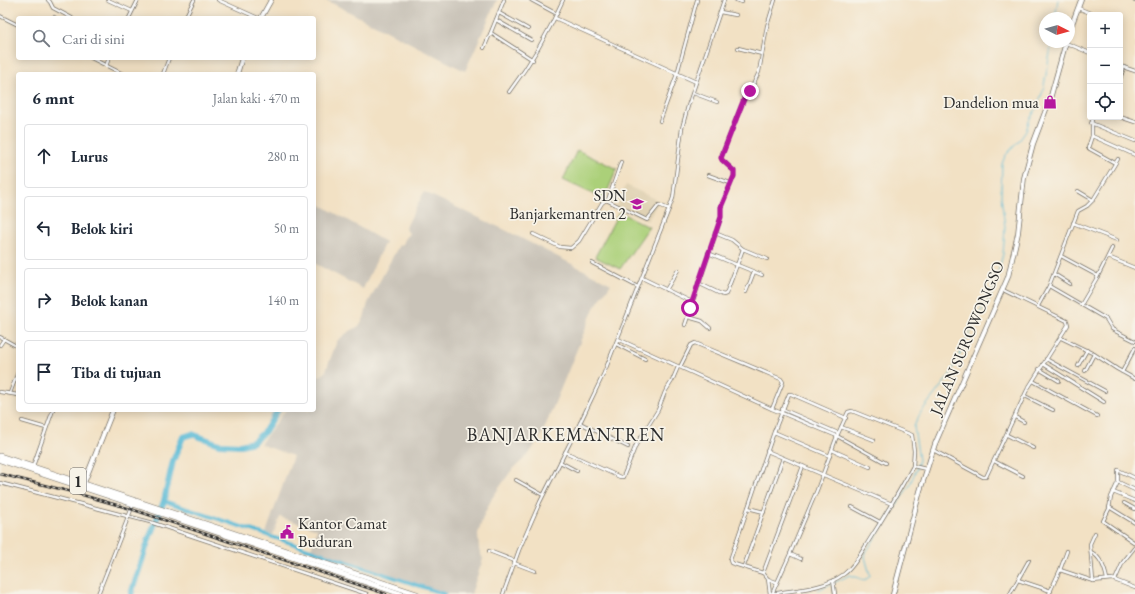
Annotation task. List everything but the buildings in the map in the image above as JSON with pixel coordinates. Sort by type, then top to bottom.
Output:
[{"type":"highway","name":"1","points":[[0,456],[84,483],[164,513],[401,594]]},
{"type":"highway","name":"1","points":[[0,460],[133,504],[154,509]]},
{"type":"highway","name":"1","points":[[164,513],[416,594]]},
{"type":"street","points":[[48,0],[53,8],[68,16]]},
{"type":"street","points":[[108,0],[132,11]]},
{"type":"street","points":[[130,16],[138,0]]},
{"type":"street","points":[[186,16],[194,0]]},
{"type":"street","points":[[218,0],[254,16]]},
{"type":"street","points":[[262,16],[271,0]]},
{"type":"street","points":[[484,48],[504,0]]},
{"type":"street","points":[[531,0],[557,14]]},
{"type":"street","points":[[509,92],[533,60],[563,0]]},
{"type":"street","points":[[660,121],[677,74],[697,0]]},
{"type":"street","points":[[503,594],[543,495],[580,423],[616,344],[670,210],[673,198],[682,128],[724,0]]},
{"type":"street","points":[[736,0],[742,2]]},
{"type":"street","points":[[685,325],[721,217],[721,207],[734,176],[734,171],[721,158],[744,99],[756,79],[775,0]]},
{"type":"street","points":[[1075,16],[1081,0]]},
{"type":"street","points":[[1078,8],[1088,12]]},
{"type":"street","points":[[720,12],[736,16]]},
{"type":"street","points":[[499,13],[528,29]]},
{"type":"street","points":[[0,16],[16,24]]},
{"type":"street","points":[[555,18],[696,82]]},
{"type":"street","points":[[496,20],[531,40]]},
{"type":"street","points":[[491,33],[533,60]]},
{"type":"street","points":[[1075,46],[1087,52]]},
{"type":"street","points":[[738,48],[762,54]]},
{"type":"street","name":"JALAN SUROWONGSO","points":[[893,594],[926,469],[1003,290],[1015,250],[1025,172],[1033,144],[1050,99],[1064,48]]},
{"type":"street","points":[[94,60],[119,72]]},
{"type":"street","points":[[106,66],[109,60]]},
{"type":"street","points":[[164,72],[168,60]]},
{"type":"street","points":[[238,72],[241,60]]},
{"type":"street","points":[[1123,70],[1124,67],[1135,71]]},
{"type":"street","points":[[693,93],[717,102]]},
{"type":"street","points":[[1123,118],[1135,122]]},
{"type":"street","points":[[1092,120],[1092,136],[1088,147],[1089,150],[1115,162]]},
{"type":"street","points":[[1091,123],[1135,141]]},
{"type":"street","points":[[1092,136],[1135,155]]},
{"type":"street","points":[[1038,306],[1049,286],[1078,211],[1087,206],[1093,200],[1118,159]]},
{"type":"street","points":[[608,200],[621,162]]},
{"type":"street","points":[[708,175],[730,183]]},
{"type":"street","points":[[1078,191],[1093,200]]},
{"type":"street","points":[[533,234],[560,247],[570,248],[579,241],[604,200],[608,200],[647,220],[659,205],[670,210]]},
{"type":"street","points":[[1073,223],[1117,240]]},
{"type":"street","points":[[715,233],[732,240],[743,249],[767,258]]},
{"type":"street","points":[[1081,305],[1112,248]]},
{"type":"street","points":[[698,283],[725,295],[743,249]]},
{"type":"street","points":[[708,253],[762,275]]},
{"type":"street","points":[[1061,256],[1098,276]]},
{"type":"street","points":[[1108,257],[1135,268]]},
{"type":"street","points":[[592,263],[638,287]]},
{"type":"street","points":[[666,290],[678,270]]},
{"type":"street","points":[[746,292],[754,272]]},
{"type":"street","points":[[1054,274],[1070,284]]},
{"type":"street","points":[[642,278],[692,302]]},
{"type":"street","points":[[1049,286],[1106,319],[1112,329],[1135,341]]},
{"type":"street","points":[[933,450],[983,477],[987,476],[1033,381],[1068,325],[1067,321],[1003,290]]},
{"type":"street","points":[[688,317],[702,321],[710,328]]},
{"type":"street","points":[[0,337],[16,346]]},
{"type":"street","points":[[1061,338],[1087,350],[1135,379]]},
{"type":"street","points":[[0,345],[4,339]]},
{"type":"street","points":[[618,339],[772,409],[782,411],[838,435],[886,463]]},
{"type":"street","points":[[565,452],[623,477],[636,445],[658,410],[665,392],[691,346],[695,343],[781,379],[783,382],[772,409]]},
{"type":"street","points":[[616,344],[645,359]]},
{"type":"street","points":[[1122,372],[1135,348]]},
{"type":"street","points":[[1078,366],[1087,350]]},
{"type":"street","points":[[1085,371],[1094,354]]},
{"type":"street","points":[[1046,359],[1105,391]]},
{"type":"street","points":[[1043,364],[1104,402]]},
{"type":"street","points":[[1040,370],[1059,381]]},
{"type":"street","points":[[10,393],[16,377]]},
{"type":"street","points":[[1033,381],[1097,416]]},
{"type":"street","points":[[0,392],[16,394]]},
{"type":"street","points":[[771,594],[768,579],[763,573],[731,562],[730,560],[767,451],[789,394],[846,418]]},
{"type":"street","points":[[1025,396],[1053,410]]},
{"type":"street","points":[[851,411],[912,435],[916,467],[850,569],[845,574],[833,581],[804,590],[771,594],[790,554],[848,412],[851,411]]},
{"type":"street","points":[[33,466],[52,412]]},
{"type":"street","points":[[84,483],[112,412]]},
{"type":"street","points":[[1015,417],[1024,422]]},
{"type":"street","points":[[22,421],[46,428]]},
{"type":"street","points":[[580,423],[628,447]]},
{"type":"street","points":[[841,427],[874,440]]},
{"type":"street","points":[[774,432],[830,456]]},
{"type":"street","points":[[1007,435],[1033,448]]},
{"type":"street","points":[[832,450],[870,467]]},
{"type":"street","points":[[767,451],[892,504]]},
{"type":"street","points":[[744,566],[783,458]]},
{"type":"street","points":[[994,461],[1022,476]]},
{"type":"street","points":[[560,462],[578,471]]},
{"type":"street","points":[[763,573],[803,466]]},
{"type":"street","points":[[916,467],[926,469]]},
{"type":"street","points":[[1135,478],[1119,470],[1117,474],[1118,482],[1103,520],[1135,543]]},
{"type":"street","points":[[516,480],[543,495]]},
{"type":"street","points":[[1118,482],[1135,490]]},
{"type":"street","points":[[0,483],[150,522],[367,594]]},
{"type":"street","points":[[1113,492],[1135,502]]},
{"type":"street","points":[[1124,503],[1135,509]]},
{"type":"street","points":[[98,594],[133,504]]},
{"type":"street","points":[[852,507],[880,522]]},
{"type":"street","points":[[1109,507],[1135,523]]},
{"type":"street","points":[[748,508],[764,512]]},
{"type":"street","points":[[1093,581],[1090,542],[1095,533]]},
{"type":"street","points":[[1115,580],[1123,562],[1135,547]]},
{"type":"street","points":[[489,551],[535,571]]},
{"type":"street","points":[[1018,580],[1050,593],[1067,551]]},
{"type":"street","points":[[1091,552],[1101,561],[1107,580]]},
{"type":"street","points":[[790,554],[801,559]]},
{"type":"street","points":[[1010,594],[1029,560]]},
{"type":"street","points":[[1060,570],[1093,581],[1115,580],[1135,588]]},
{"type":"street","points":[[768,579],[776,582]]},
{"type":"street","points":[[833,581],[835,594]]},
{"type":"shaded area","points":[[326,0],[497,0],[465,71]]},
{"type":"shaded area","name":"SDN Banjarkemantren 2","points":[[626,185],[659,201],[647,221],[616,206]]},
{"type":"shaded area","points":[[424,192],[505,230],[611,284],[594,308],[542,434],[529,454],[511,471],[492,498],[483,517],[478,534],[479,550],[483,559],[471,594],[445,594],[311,549],[317,529],[280,517],[273,535],[266,533],[293,456],[260,444],[284,412],[316,412],[316,379],[325,373],[337,341],[359,326],[364,318],[368,303],[399,245],[401,246],[409,233],[405,229]]},
{"type":"shaded area","points":[[316,202],[385,242],[363,289],[316,264]]},
{"type":"green space","points":[[577,150],[617,169],[604,199],[563,180]]},
{"type":"green space","points":[[619,212],[649,227],[620,269],[595,257]]},
{"type":"waterway","points":[[1056,12],[1058,0]]},
{"type":"waterway","points":[[818,590],[850,575],[864,580],[870,575],[865,557],[866,552],[909,486],[916,470],[919,460],[914,427],[916,422],[921,412],[950,375],[977,317],[990,298],[1003,254],[1005,227],[1001,196],[1002,164],[1005,156],[1026,131],[1029,121],[1036,109],[1043,91],[1051,48]]},
{"type":"waterway","points":[[131,594],[150,536],[164,501],[173,461],[183,437],[192,434],[219,444],[241,445],[253,442],[265,431],[277,412]]},
{"type":"waterway","points":[[164,501],[444,594]]},
{"type":"railway","points":[[0,474],[131,509],[386,594]]},
{"type":"place","name":"Dandelion mua","points":[[1050,102]]},
{"type":"place","name":"SDN Banjarkemantren 2","points":[[637,204]]},
{"type":"place","name":"Kantor Camat Buduran","points":[[287,532]]},
{"type":"district","name":"BANJARKEMANTREN","points":[[566,434]]},
{"type":"route","points":[[690,308],[721,217],[720,210],[735,173],[721,158],[744,99],[750,91]]}]
